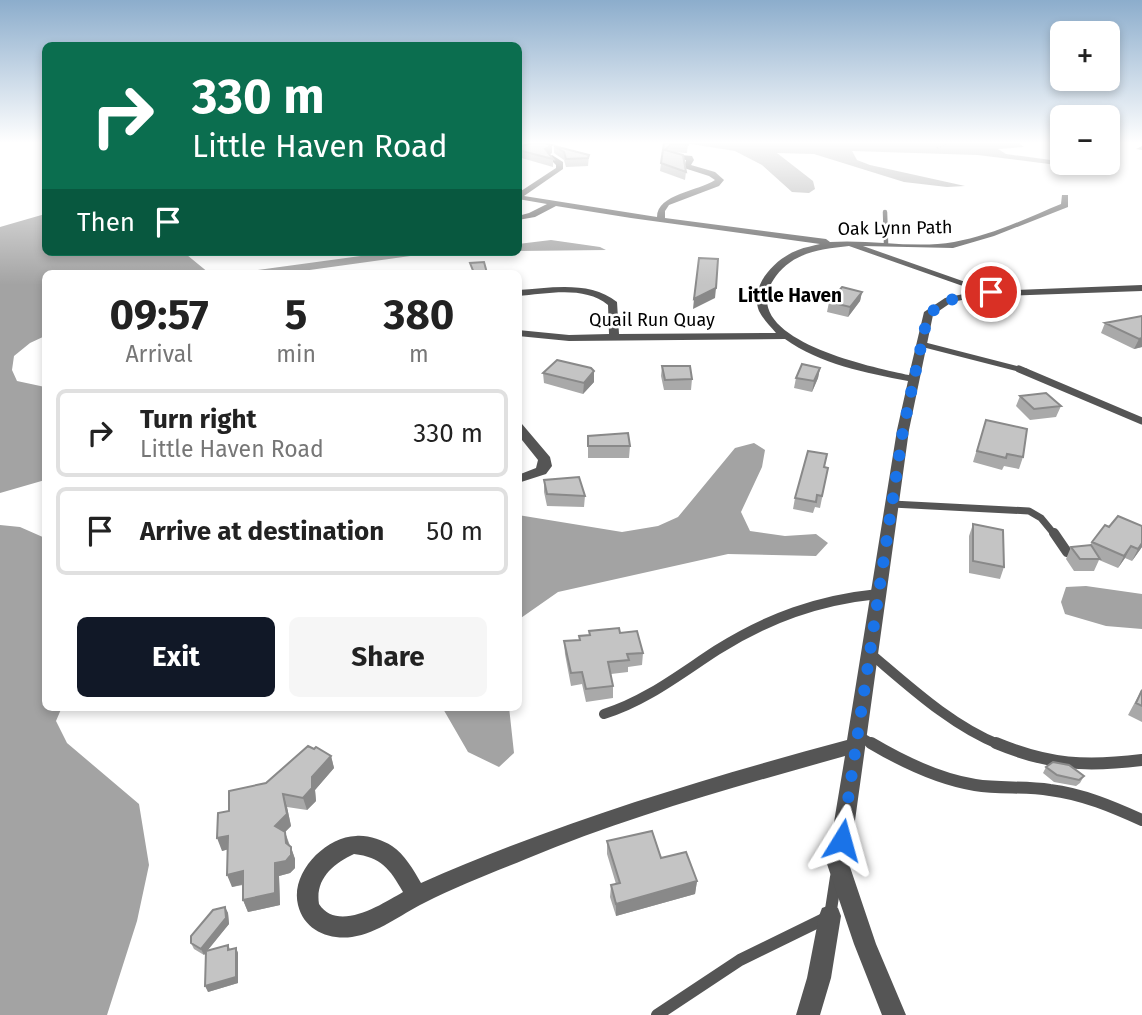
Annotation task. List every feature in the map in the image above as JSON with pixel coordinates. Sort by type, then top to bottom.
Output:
[{"type":"street","points":[[661,220],[661,211],[666,203],[699,190]]},
{"type":"street","points":[[522,197],[661,220],[846,243],[991,292]]},
{"type":"street","name":"Oak Lynn Path","points":[[913,379],[841,360],[787,336],[771,322],[762,308],[762,291],[767,281],[783,263],[817,248],[846,243],[942,246],[982,236],[1065,205],[1065,197]]},
{"type":"street","points":[[522,217],[554,204]]},
{"type":"street","points":[[894,1015],[864,944],[838,864],[892,504],[913,379],[928,314],[938,305],[962,296],[991,292],[1142,288]]},
{"type":"street","points":[[522,293],[571,290],[604,296],[613,304],[614,338]]},
{"type":"street","name":"Quail Run Quay","points":[[522,333],[569,338],[787,336]]},
{"type":"street","points":[[522,433],[545,460],[541,471],[522,477]]},
{"type":"street","points":[[416,896],[399,863],[387,852],[361,845],[337,851],[323,862],[312,876],[306,898],[310,913],[317,921],[333,927],[371,921],[416,896],[515,854],[666,801],[856,740]]},
{"type":"street","points":[[808,1015],[819,978],[830,916]]},
{"type":"lane","points":[[885,212],[886,243]]},
{"type":"lane","points":[[921,344],[1027,371],[1142,421]]},
{"type":"lane","points":[[892,504],[1036,513],[1055,532],[1067,552]]},
{"type":"lane","points":[[604,714],[640,701],[725,644],[783,612],[814,602],[878,594]]},
{"type":"lane","points":[[870,653],[949,715],[1003,749],[1048,762],[1087,767],[1116,766],[1142,760]]},
{"type":"lane","points":[[856,740],[943,778],[976,785],[1035,788],[1066,793],[1103,802],[1142,820]]},
{"type":"lane","points":[[657,1015],[684,994],[751,952],[830,916],[838,864]]},
{"type":"shaded area","points":[[790,190],[813,190],[809,193],[792,192]]},
{"type":"shaded area","points":[[42,215],[42,256],[188,256],[205,270],[42,270],[42,337],[14,356],[12,370],[17,381],[42,386],[42,481],[0,493],[0,227]]},
{"type":"shaded area","points":[[551,240],[606,250],[522,251],[522,244]]},
{"type":"shaded area","points":[[361,256],[410,256],[310,270],[258,270]]},
{"type":"shaded area","points":[[754,443],[765,450],[762,467],[741,512],[750,531],[785,536],[816,534],[828,543],[816,556],[728,554],[558,592],[522,617],[522,516],[622,532],[658,526],[678,517],[735,448]]},
{"type":"shaded area","points":[[0,525],[20,527],[42,537],[42,711],[60,711],[56,721],[67,743],[139,804],[149,865],[137,921],[107,1015],[0,1015]]},
{"type":"shaded area","points":[[1086,586],[1142,594],[1142,629],[1106,626],[1065,614],[1061,602],[1066,587]]},
{"type":"shaded area","points":[[444,711],[509,711],[514,753],[499,767],[468,752]]},
{"type":"building","points":[[699,258],[718,259],[716,288],[694,299]]},
{"type":"building","points":[[484,262],[486,270],[473,270],[470,263]]},
{"type":"building","points":[[842,287],[862,292],[850,307],[829,302]]},
{"type":"building","points":[[1142,316],[1142,338],[1139,339],[1105,323]]},
{"type":"building","points":[[557,360],[594,371],[584,383],[543,373]]},
{"type":"building","points":[[802,364],[820,368],[814,381],[796,378]]},
{"type":"building","points":[[662,366],[690,366],[692,379],[665,380]]},
{"type":"building","points":[[1046,393],[1061,406],[1034,409],[1020,396]]},
{"type":"building","points":[[986,420],[1027,429],[1023,457],[1007,454],[1006,458],[977,451]]},
{"type":"building","points":[[628,433],[630,446],[588,446],[588,436]]},
{"type":"building","points":[[808,451],[827,454],[824,467],[828,468],[822,496],[817,495],[816,502],[795,498]]},
{"type":"building","points":[[579,477],[585,496],[547,494],[544,480]]},
{"type":"building","points":[[1118,516],[1142,526],[1142,543],[1138,549],[1131,546],[1124,556],[1092,542],[1105,525],[1109,527]]},
{"type":"building","points":[[973,524],[1003,530],[1004,567],[973,561]]},
{"type":"building","points":[[1091,545],[1100,559],[1080,559],[1071,547]]},
{"type":"building","points":[[619,628],[620,633],[637,631],[643,653],[627,654],[629,660],[608,662],[613,686],[586,689],[582,672],[571,673],[564,641],[580,640],[579,636],[590,635],[589,631]]},
{"type":"building","points":[[1142,690],[1142,706],[1136,703]]},
{"type":"building","points":[[308,746],[314,749],[316,747],[331,756],[312,777],[312,788],[303,798],[283,794],[287,814],[275,826],[285,832],[291,855],[286,861],[275,863],[275,893],[243,900],[243,871],[227,875],[228,836],[217,838],[218,813],[229,811],[229,791],[266,783]]},
{"type":"building","points":[[1053,762],[1069,765],[1084,776],[1079,780],[1057,775],[1046,767]]},
{"type":"building","points":[[652,831],[661,858],[686,852],[697,881],[616,904],[611,885],[620,883],[607,841]]},
{"type":"building","points":[[225,907],[226,918],[201,949],[191,943],[191,936],[213,910]]},
{"type":"building","points":[[228,945],[228,950],[236,948],[236,977],[205,986],[206,951]]},
{"type":"district","name":"Little Haven","points":[[790,295]]},
{"type":"route","points":[[842,840],[903,430],[928,314],[949,300],[991,292]]}]
